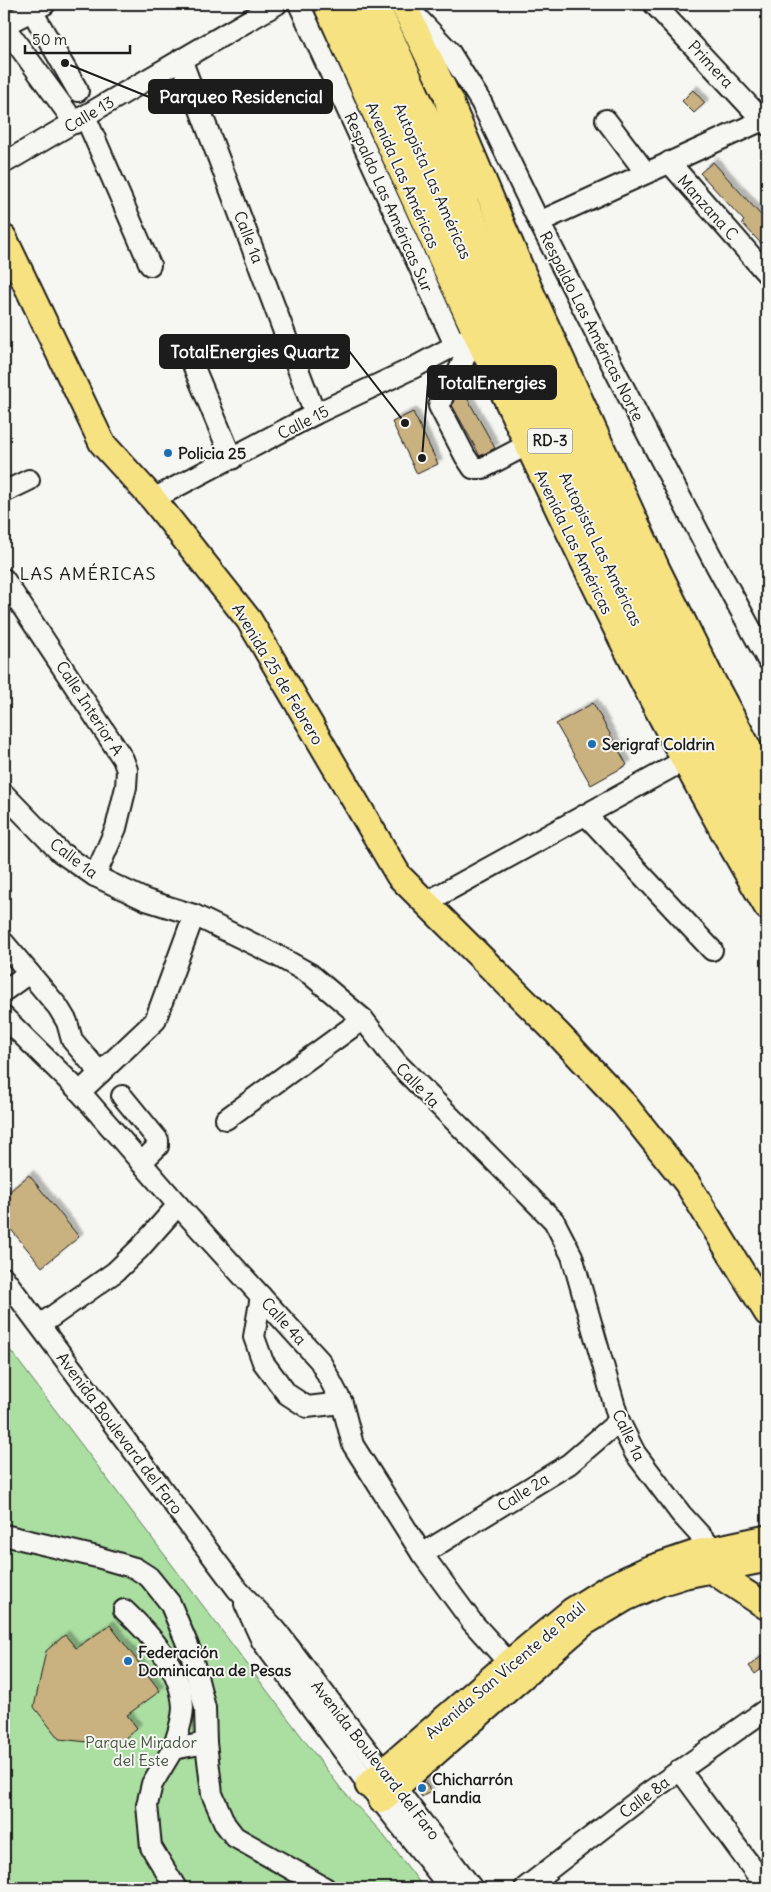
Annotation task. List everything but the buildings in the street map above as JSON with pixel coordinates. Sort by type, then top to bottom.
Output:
[{"type":"highway","name":"Autopista Las Américas","points":[[352,4],[602,556],[730,804],[767,868]]},
{"type":"highway","name":"Autopista Las Américas","points":[[374,4],[594,491],[653,615],[767,830]]},
{"type":"highway","points":[[449,100],[489,258]]},
{"type":"main road","name":"Avenida Las Américas","points":[[326,4],[406,183],[465,340],[527,445],[569,534],[685,760],[767,907]]},
{"type":"main road","points":[[403,4],[449,100],[529,288],[657,570],[709,674],[767,783]]},
{"type":"main road","name":"Avenida 25 de Febrero","points":[[4,238],[102,444],[153,499],[249,620],[399,876],[557,1033],[624,1104],[687,1183],[767,1313]]},
{"type":"main road","name":"Avenida 25 de Febrero","points":[[557,1033],[650,1116],[691,1166],[730,1224],[766,1283]]},
{"type":"main road","name":"Avenida San Vicente de Paúl","points":[[382,1786],[515,1669],[584,1623],[626,1598],[660,1583],[686,1575],[713,1560],[767,1538]]},
{"type":"main road","name":"Avenida San Vicente de Paúl","points":[[713,1560],[767,1559]]},
{"type":"main road","points":[[713,1560],[767,1592]]},
{"type":"main road","points":[[713,1560],[767,1607]]},
{"type":"street","name":"Calle 13","points":[[4,163],[276,4]]},
{"type":"street","name":"Respaldo Las Américas Sur","points":[[299,4],[465,340]]},
{"type":"street","name":"Respaldo Las Américas Norte","points":[[403,4],[449,51],[469,81],[701,538],[767,659]]},
{"type":"street","name":"Primera","points":[[654,4],[765,122]]},
{"type":"street","points":[[78,91],[38,7],[4,26],[80,120],[150,265]]},
{"type":"street","name":"Calle 1a","points":[[181,59],[315,414]]},
{"type":"street","points":[[606,120],[646,173]]},
{"type":"street","points":[[539,222],[669,162],[765,122]]},
{"type":"street","name":"Manzana C","points":[[669,162],[767,274]]},
{"type":"street","name":"Calle 15","points":[[153,499],[315,414],[413,368],[465,340]]},
{"type":"street","points":[[465,340],[468,350],[454,379],[444,391],[439,406],[464,456],[473,468],[483,468],[527,445]]},
{"type":"street","points":[[193,366],[232,459]]},
{"type":"street","points":[[4,492],[29,480]]},
{"type":"street","name":"Calle Interior A","points":[[4,579],[124,758],[127,770],[126,787],[116,828],[95,876]]},
{"type":"street","points":[[426,903],[685,760]]},
{"type":"street","name":"Calle 1a","points":[[4,794],[60,852],[95,876],[146,900],[194,915],[278,956],[310,974],[363,1019],[397,1063],[554,1221],[572,1256],[619,1421],[635,1453],[713,1560]]},
{"type":"street","points":[[586,815],[712,950]]},
{"type":"street","points":[[80,1092],[155,1021],[194,915]]},
{"type":"street","points":[[4,943],[58,1007],[67,1022],[72,1040],[100,1073]]},
{"type":"street","points":[[4,991],[29,973]]},
{"type":"street","name":"Calle 4a","points":[[4,1017],[80,1092],[178,1205],[320,1361],[342,1402],[353,1445],[422,1554],[472,1622],[515,1669]]},
{"type":"street","points":[[226,1119],[363,1019]]},
{"type":"street","points":[[122,1096],[158,1140],[158,1146],[141,1162]]},
{"type":"street","points":[[40,1325],[115,1272],[140,1248],[178,1205]]},
{"type":"street","name":"Avenida Boulevard del Faro","points":[[4,1278],[237,1589],[276,1630],[450,1888]]},
{"type":"street","points":[[261,1296],[254,1337],[262,1362],[287,1394],[308,1407],[342,1402]]},
{"type":"street","name":"Calle 2a","points":[[422,1554],[569,1464],[619,1421]]},
{"type":"street","points":[[4,1535],[97,1557],[135,1568],[150,1577],[170,1603],[191,1653],[205,1708],[206,1743],[212,1794],[225,1824],[235,1837],[325,1888]]},
{"type":"street","points":[[124,1610],[144,1629],[164,1655],[181,1692],[183,1709],[173,1749],[152,1784],[147,1804],[151,1847],[176,1888]]},
{"type":"street","name":"Calle 8a","points":[[525,1888],[680,1770],[767,1709]]},
{"type":"street","points":[[173,1749],[206,1743]]},
{"type":"street","points":[[680,1770],[767,1888]]},
{"type":"street","name":"Avenida Boulevard del Faro","points":[[382,1786],[472,1888]]},
{"type":"green space","name":"Parque Mirador del Este","points":[[4,1342],[342,1790],[381,1832],[424,1888],[4,1888]]},
{"type":"place","name":"Parqueo Residencial","points":[[65,63]]},
{"type":"place","name":"TotalEnergies Quartz","points":[[405,423]]},
{"type":"place","name":"Policia 25","points":[[168,453]]},
{"type":"place","name":"TotalEnergies","points":[[422,458]]},
{"type":"place","name":"Serigraf Coldrin","points":[[592,744]]},
{"type":"place","name":"Federación Dominicana de Pesas","points":[[128,1661]]},
{"type":"place","name":"Chicharrón Landia","points":[[422,1788]]},
{"type":"district","name":"LAS AMÉRICAS","points":[[88,574]]}]
